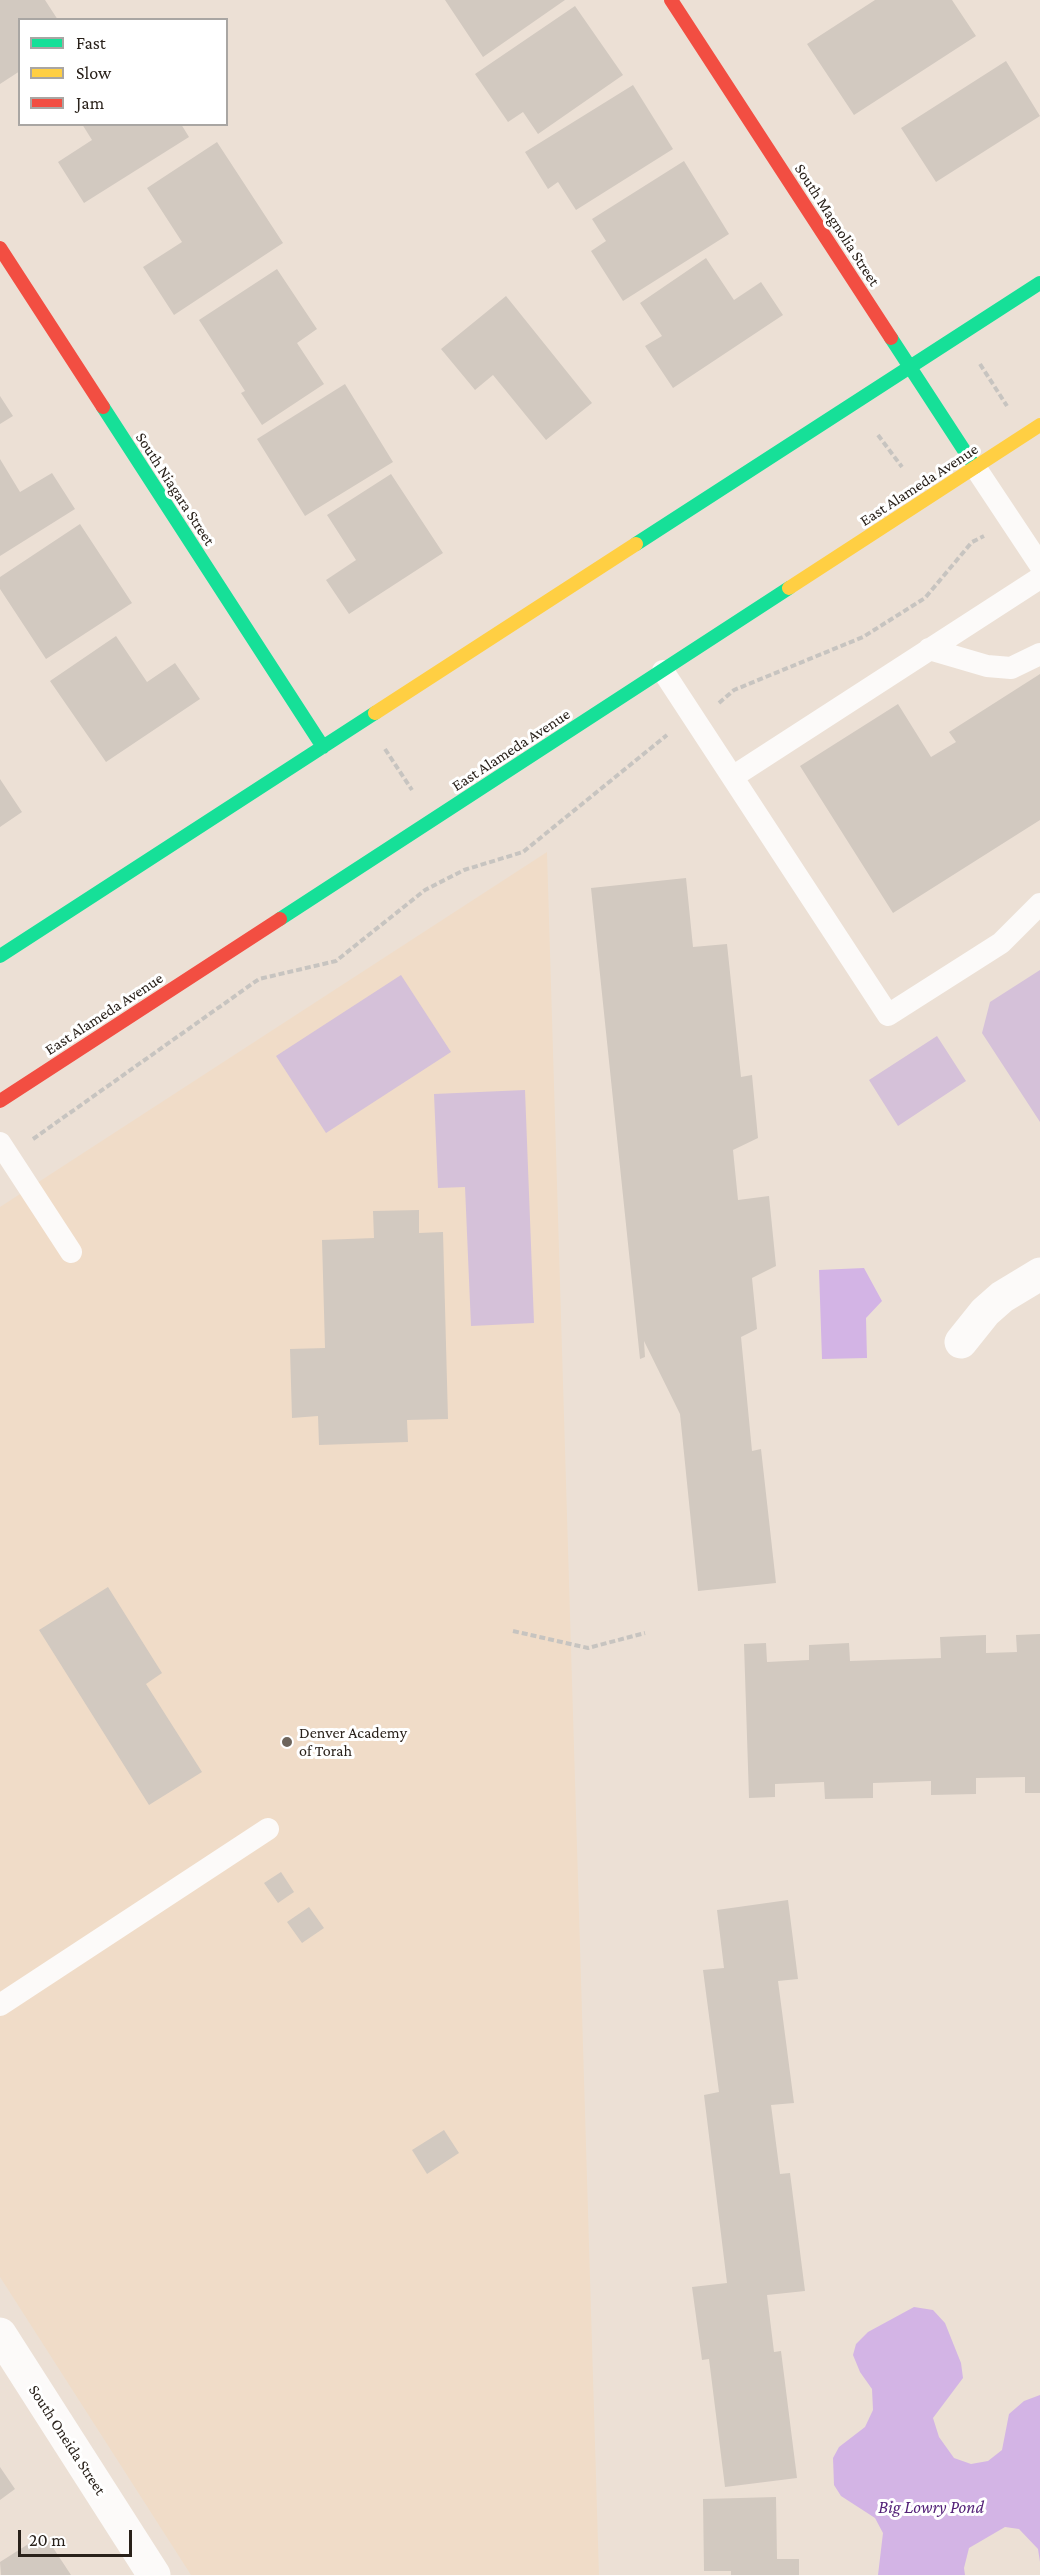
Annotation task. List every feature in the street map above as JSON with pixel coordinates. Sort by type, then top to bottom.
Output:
[{"type":"main road","name":"South Magnolia Street","points":[[671,0],[975,467]]},
{"type":"main road","name":"South Niagara Street","points":[[0,248],[323,747]]},
{"type":"main road","points":[[0,956],[1040,283]]},
{"type":"main road","name":"East Alameda Avenue","points":[[0,1101],[1040,425]]},
{"type":"street","points":[[961,1342],[994,1305],[1040,1274]]},
{"type":"street","name":"South Oneida Street","points":[[0,2334],[154,2575]]},
{"type":"lane","points":[[975,467],[1040,565]]},
{"type":"lane","points":[[734,777],[1040,578]]},
{"type":"lane","points":[[929,650],[987,666],[1011,668],[1040,654]]},
{"type":"lane","points":[[663,671],[888,1015],[1001,943],[1040,904]]},
{"type":"lane","points":[[4,1149],[71,1252]]},
{"type":"lane","points":[[0,2005],[268,1829]]},
{"type":"path","points":[[980,364],[1008,406]]},
{"type":"path","points":[[878,435],[902,467]]},
{"type":"path","points":[[4,1149],[259,980],[336,961],[425,890],[464,870],[523,852],[661,738],[696,721],[734,690],[863,637],[925,598],[972,542],[1010,519]]},
{"type":"path","points":[[383,746],[417,798]]},
{"type":"path","points":[[513,1631],[588,1648],[645,1633]]},
{"type":"shaded area","name":"Denver Academy of Torah","points":[[547,852],[599,2575],[191,2575],[0,2277],[0,1207]]},
{"type":"shaded area","points":[[1040,970],[1040,1122],[982,1033],[990,1002]]},
{"type":"shaded area","points":[[401,975],[451,1052],[326,1133],[276,1056]]},
{"type":"shaded area","points":[[937,1036],[966,1081],[898,1126],[869,1080]]},
{"type":"shaded area","points":[[525,1090],[534,1323],[471,1326],[465,1187],[438,1188],[434,1094]]},
{"type":"water","points":[[864,1268],[882,1301],[866,1318],[867,1358],[822,1359],[819,1270]]},
{"type":"water","name":"Big Lowry Pond","points":[[914,2307],[933,2310],[945,2323],[961,2363],[963,2378],[933,2418],[939,2437],[954,2458],[971,2464],[988,2461],[1002,2450],[1009,2414],[1024,2401],[1040,2395],[1040,2562],[1038,2549],[1019,2529],[1005,2527],[969,2548],[964,2568],[965,2575],[878,2575],[883,2533],[875,2518],[841,2496],[834,2485],[833,2458],[839,2447],[865,2427],[873,2410],[872,2389],[860,2372],[853,2355],[856,2344],[868,2332]]},
{"type":"building","points":[[0,0],[45,0],[57,18],[18,18],[18,72],[0,84]]},
{"type":"building","points":[[445,0],[565,0],[483,57]]},
{"type":"building","points":[[875,0],[952,0],[976,36],[854,115],[807,44]]},
{"type":"building","points":[[575,6],[623,75],[538,134],[523,112],[508,122],[475,74]]},
{"type":"building","points":[[1006,61],[1040,116],[936,182],[901,128]]},
{"type":"building","points":[[633,85],[673,149],[576,210],[558,182],[548,189],[525,152]]},
{"type":"building","points":[[83,126],[182,126],[189,137],[84,203],[58,162],[92,140]]},
{"type":"building","points":[[217,142],[283,243],[174,315],[143,267],[182,242],[147,188]]},
{"type":"building","points":[[684,161],[729,234],[623,301],[591,251],[606,241],[592,219]]},
{"type":"building","points":[[706,258],[734,300],[761,282],[783,315],[673,388],[645,346],[662,336],[640,303]]},
{"type":"building","points":[[277,269],[317,329],[297,343],[324,384],[262,425],[241,393],[245,391],[199,320]]},
{"type":"building","points":[[506,296],[592,403],[546,440],[493,375],[475,390],[441,349]]},
{"type":"building","points":[[345,384],[393,462],[305,516],[257,439]]},
{"type":"building","points":[[0,396],[13,416],[0,424]]},
{"type":"building","points":[[0,459],[20,492],[52,473],[75,509],[0,556]]},
{"type":"building","points":[[391,474],[443,553],[349,614],[326,580],[356,560],[327,515]]},
{"type":"building","points":[[80,524],[132,603],[46,659],[0,589],[0,577]]},
{"type":"building","points":[[116,636],[147,682],[175,663],[200,699],[106,762],[50,681]]},
{"type":"building","points":[[1040,674],[1040,820],[893,913],[800,766],[898,704],[931,757],[956,742],[949,732]]},
{"type":"building","points":[[0,779],[22,812],[0,827]]},
{"type":"building","points":[[686,878],[693,947],[727,944],[741,1077],[752,1075],[758,1138],[733,1150],[738,1200],[769,1196],[776,1266],[752,1278],[757,1329],[741,1337],[752,1451],[761,1449],[776,1583],[698,1591],[680,1414],[644,1341],[645,1357],[640,1359],[591,888]]},
{"type":"building","points":[[419,1210],[419,1233],[443,1232],[448,1419],[407,1420],[408,1442],[319,1445],[318,1416],[292,1418],[290,1349],[325,1348],[322,1240],[374,1238],[373,1211]]},
{"type":"building","points":[[108,1587],[162,1673],[146,1684],[202,1772],[149,1805],[39,1630]]},
{"type":"building","points":[[1040,1634],[1040,1793],[1025,1793],[1025,1777],[976,1778],[976,1794],[931,1795],[931,1781],[873,1783],[873,1798],[825,1799],[824,1782],[775,1784],[775,1797],[749,1798],[744,1644],[766,1643],[767,1662],[809,1660],[809,1645],[849,1643],[850,1661],[941,1658],[940,1637],[986,1635],[986,1653],[1017,1652],[1016,1635]]},
{"type":"building","points":[[281,1872],[294,1892],[278,1903],[264,1883]]},
{"type":"building","points":[[788,1900],[798,1979],[778,1981],[794,2103],[771,2105],[780,2174],[790,2173],[805,2291],[767,2295],[774,2352],[781,2351],[797,2478],[725,2487],[709,2359],[702,2360],[692,2287],[727,2283],[704,2095],[719,2092],[703,1970],[724,1968],[717,1910]]},
{"type":"building","points":[[309,1907],[324,1928],[302,1943],[287,1922]]},
{"type":"building","points":[[444,2130],[459,2153],[427,2174],[412,2150]]},
{"type":"building","points":[[0,2467],[15,2489],[0,2500]]},
{"type":"building","points":[[776,2497],[777,2559],[799,2559],[799,2575],[731,2575],[731,2571],[704,2571],[703,2499]]},
{"type":"building","points":[[44,2534],[71,2575],[1,2575],[0,2562]]},
{"type":"traffic: fast","points":[[636,544],[1040,283]]},
{"type":"traffic: fast","points":[[891,338],[975,467]]},
{"type":"traffic: fast","points":[[103,407],[323,747]]},
{"type":"traffic: fast","points":[[280,919],[789,588]]},
{"type":"traffic: fast","points":[[0,956],[375,713]]},
{"type":"traffic: slow","points":[[789,588],[1040,425]]},
{"type":"traffic: slow","points":[[375,713],[636,544]]},
{"type":"traffic: jam","points":[[671,0],[891,338]]},
{"type":"traffic: jam","points":[[0,248],[103,407]]},
{"type":"traffic: jam","points":[[0,1101],[280,919]]},
{"type":"place","name":"Denver Academy of Torah","points":[[287,1742]]}]
